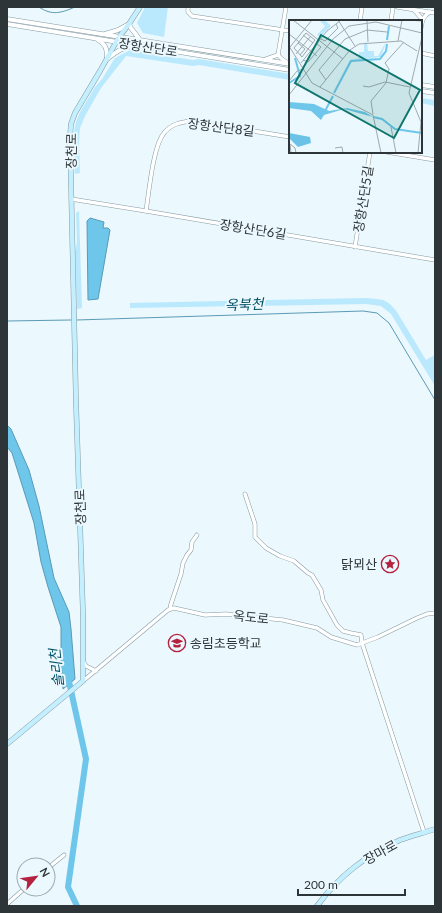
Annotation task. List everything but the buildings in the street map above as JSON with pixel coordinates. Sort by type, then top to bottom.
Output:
[{"type":"main road","name":"장천로","points":[[83,681],[83,615],[70,137],[75,113],[119,37],[139,7]]},
{"type":"main road","points":[[7,744],[83,681]]},
{"type":"main road","name":"장마로","points":[[317,906],[341,878],[362,861],[381,849],[435,829]]},
{"type":"street","points":[[188,7],[188,12],[192,16],[289,31]]},
{"type":"street","points":[[278,55],[286,7]]},
{"type":"street","points":[[360,20],[362,7]]},
{"type":"street","points":[[391,20],[393,7]]},
{"type":"street","points":[[397,7],[435,13]]},
{"type":"street","points":[[414,10],[422,19],[430,12]]},
{"type":"street","name":"장항산단로","points":[[7,19],[289,64]]},
{"type":"street","name":"장항산단로","points":[[7,24],[289,70]]},
{"type":"street","points":[[105,34],[118,30],[129,24],[134,34],[140,40]]},
{"type":"street","points":[[97,38],[107,50],[107,59]]},
{"type":"street","points":[[107,59],[118,51],[137,45]]},
{"type":"street","points":[[422,53],[435,56]]},
{"type":"street","points":[[264,60],[278,55]]},
{"type":"street","points":[[278,55],[289,63]]},
{"type":"street","points":[[422,84],[435,87]]},
{"type":"street","points":[[422,91],[435,93]]},
{"type":"street","name":"장항산단8길","points":[[146,211],[154,159],[159,140],[164,132],[173,126],[182,122],[192,121],[289,137]]},
{"type":"street","name":"장항산단5길","points":[[355,247],[370,153]]},
{"type":"street","points":[[392,153],[435,160]]},
{"type":"street","name":"장항산단6길","points":[[71,199],[435,260]]},
{"type":"street","points":[[245,494],[255,524],[256,537],[266,548],[280,556],[294,561],[312,576],[318,583],[324,600],[337,625],[343,631],[361,635],[362,643],[424,832]]},
{"type":"street","points":[[83,681],[170,609],[183,563],[191,550],[192,542],[197,535]]},
{"type":"street","name":"옥도로","points":[[170,609],[174,608],[205,615],[226,614],[283,620],[317,628],[331,637],[357,645],[362,643]]},
{"type":"street","points":[[362,643],[417,618],[435,613]]},
{"type":"street","points":[[83,661],[86,666],[96,671]]},
{"type":"street","points":[[56,862],[64,855]]},
{"type":"street","points":[[7,904],[16,896]]},
{"type":"shaded area","points":[[145,7],[168,7],[164,37],[143,33],[137,23]]},
{"type":"shaded area","points":[[130,50],[193,60],[199,59],[289,74],[289,80],[199,65],[193,66],[126,56],[101,88],[85,116],[80,128],[80,173],[75,174],[73,136],[76,122],[80,112],[95,87],[102,79],[115,58]]},
{"type":"shaded area","points":[[422,98],[435,100],[435,106],[422,103]]},
{"type":"shaded area","points":[[79,211],[82,308],[77,309],[75,252],[77,243],[76,213]]},
{"type":"shaded area","points":[[366,298],[383,300],[391,305],[397,312],[426,360],[435,355],[435,386],[391,314],[381,306],[366,304],[130,308],[130,303]]},
{"type":"water","points":[[90,218],[104,222],[103,228],[108,228],[110,230],[98,299],[88,300],[87,221]]},
{"type":"water","points":[[7,425],[11,429],[29,470],[39,506],[54,578],[69,612],[75,679],[63,689],[61,627],[41,562],[34,523],[12,453],[7,447]]},
{"type":"waterway","points":[[39,7],[52,13],[65,11],[75,7]]},
{"type":"waterway","name":"옥북천","points":[[77,320],[363,311],[377,313],[389,323],[435,400]]},
{"type":"waterway","name":"옥북천","points":[[7,321],[71,320]]},
{"type":"waterway","name":"솔리천","points":[[68,677],[86,759],[68,887],[77,906]]},
{"type":"place","name":"닭뫼산","points":[[390,564]]},
{"type":"place","name":"송림초등학교","points":[[177,643]]}]
